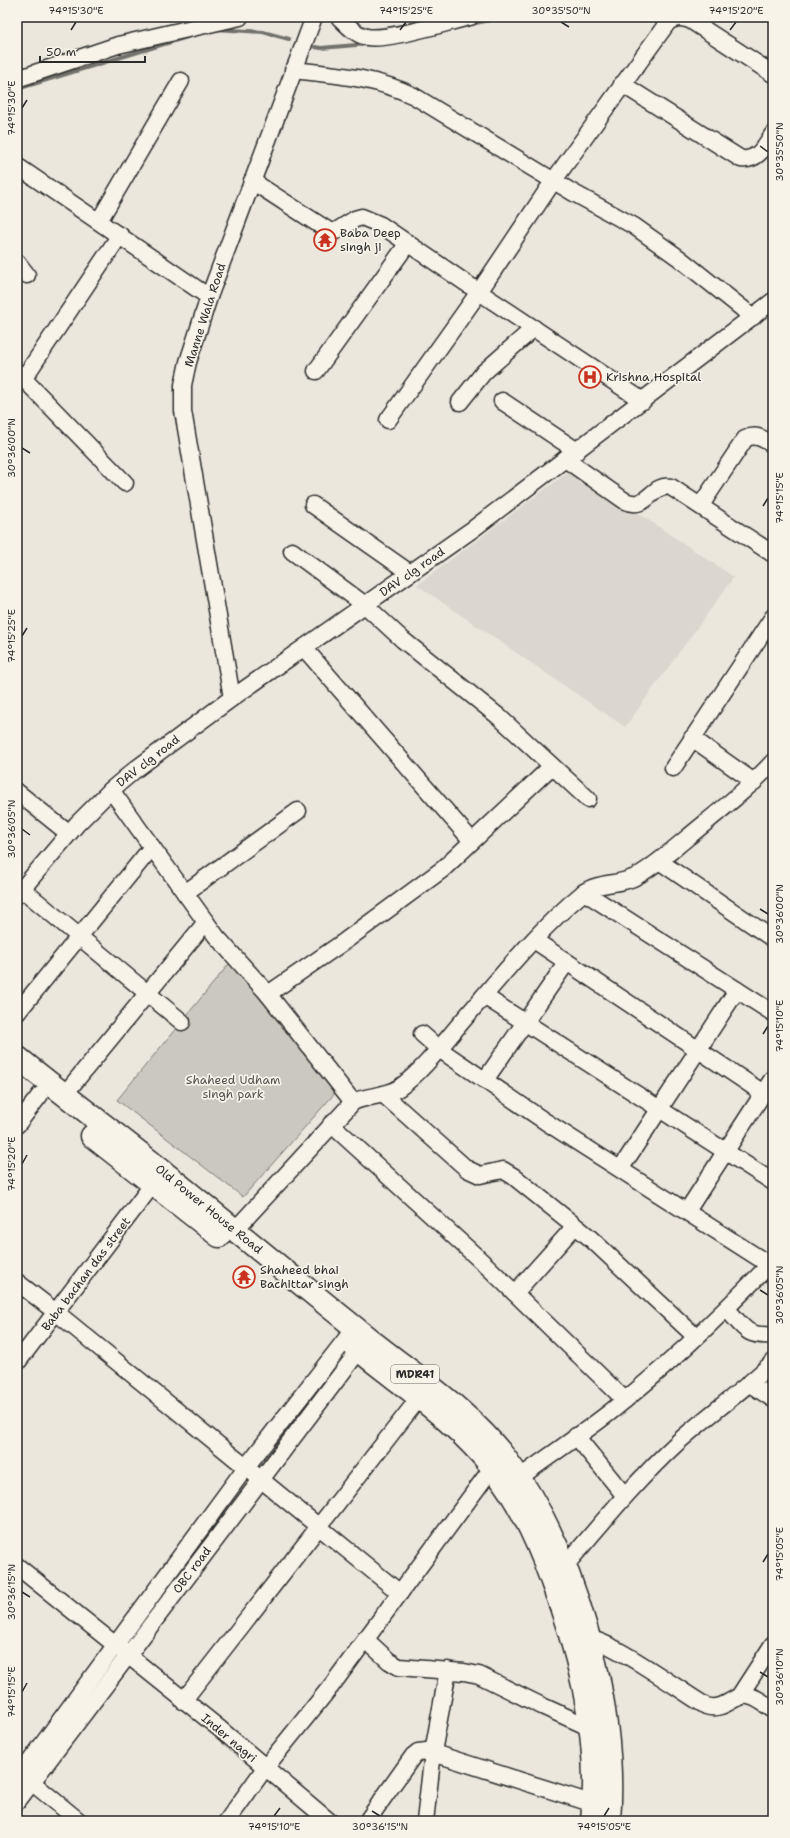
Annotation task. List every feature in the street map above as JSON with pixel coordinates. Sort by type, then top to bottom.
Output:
[{"type":"highway","name":"Old Power House Road","points":[[17,1058],[235,1230],[357,1339],[419,1398],[445,1418],[492,1468],[528,1523],[580,1638],[596,1665],[609,1744],[611,1791],[609,1821]]},
{"type":"highway","name":"Old Power House Road","points":[[17,1077],[153,1184],[357,1339],[456,1407],[505,1458],[542,1516],[564,1567],[580,1638],[580,1669],[591,1728],[593,1812]]},
{"type":"street","points":[[17,78],[118,45],[240,17]]},
{"type":"street","name":"Manne Wala Road","points":[[232,698],[183,411],[184,385],[188,362],[209,297],[314,17]]},
{"type":"street","points":[[339,17],[361,35],[375,37],[470,17]]},
{"type":"street","points":[[388,420],[479,292],[554,180],[668,22],[674,18],[681,17],[704,28],[773,74]]},
{"type":"street","points":[[295,65],[392,86],[414,96],[651,238],[752,317]]},
{"type":"street","points":[[99,221],[181,81]]},
{"type":"street","points":[[622,84],[742,159],[748,160],[755,158],[773,134]]},
{"type":"street","points":[[17,166],[209,297]]},
{"type":"street","points":[[252,180],[329,231],[336,231],[355,219],[366,217],[381,225],[643,401]]},
{"type":"street","points":[[120,235],[20,375],[124,483]]},
{"type":"street","points":[[316,370],[408,243]]},
{"type":"street","points":[[17,262],[27,275]]},
{"type":"street","name":"DAV clg road","points":[[20,892],[68,833],[111,790],[232,698],[474,529],[773,301]]},
{"type":"street","points":[[460,402],[484,372],[534,328]]},
{"type":"street","points":[[502,401],[571,455],[625,501],[632,504],[641,502],[661,487],[666,486],[677,489],[773,554]]},
{"type":"street","points":[[700,505],[745,439],[752,436],[758,436],[773,445]]},
{"type":"street","points":[[313,504],[410,573]]},
{"type":"street","points":[[292,551],[365,605],[403,640],[498,716],[588,799]]},
{"type":"street","points":[[673,768],[773,617]]},
{"type":"street","points":[[304,648],[472,842]]},
{"type":"street","points":[[692,738],[754,782]]},
{"type":"street","points":[[235,1230],[331,1124],[353,1102],[361,1098],[384,1095],[399,1087],[439,1049],[534,940],[584,892],[596,886],[626,882],[637,876],[658,861],[754,782],[773,762]]},
{"type":"street","points":[[268,994],[345,941],[437,873],[552,766]]},
{"type":"street","points":[[111,790],[230,954],[268,994],[353,1102]]},
{"type":"street","points":[[17,792],[68,833]]},
{"type":"street","points":[[185,893],[298,811]]},
{"type":"street","points":[[17,1013],[152,847]]},
{"type":"street","points":[[658,861],[773,939]]},
{"type":"street","points":[[20,892],[79,936],[182,1022]]},
{"type":"street","points":[[584,892],[773,1013]]},
{"type":"street","points":[[64,1095],[206,922]]},
{"type":"street","points":[[534,940],[763,1093]]},
{"type":"street","points":[[485,1080],[567,962]]},
{"type":"street","points":[[620,1168],[737,990]]},
{"type":"street","points":[[484,996],[773,1182]]},
{"type":"street","points":[[422,1034],[439,1049],[546,1122],[687,1210],[771,1265],[727,1309],[625,1400],[519,1478]]},
{"type":"street","points":[[687,1210],[773,1078]]},
{"type":"street","points":[[17,1125],[40,1095]]},
{"type":"street","points":[[384,1095],[467,1169],[480,1176],[486,1176],[498,1171],[507,1172],[575,1226],[696,1337]]},
{"type":"street","points":[[331,1124],[515,1294],[625,1400]]},
{"type":"street","name":"Baba bachan das street","points":[[17,1363],[57,1313],[153,1184]]},
{"type":"street","points":[[515,1294],[575,1226]]},
{"type":"street","points":[[17,1282],[400,1593]]},
{"type":"street","points":[[727,1309],[751,1334],[760,1336],[773,1335]]},
{"type":"street","name":"OBC road","points":[[17,1802],[22,1776],[114,1646],[246,1468],[357,1339]]},
{"type":"street","name":"OBC road","points":[[22,1776],[127,1656],[260,1480],[357,1339]]},
{"type":"street","points":[[564,1567],[625,1496],[679,1441],[750,1384],[773,1362]]},
{"type":"street","points":[[750,1384],[773,1399]]},
{"type":"street","points":[[183,1701],[419,1398]]},
{"type":"street","points":[[576,1436],[625,1496]]},
{"type":"street","points":[[227,1821],[265,1768],[366,1640],[492,1468]]},
{"type":"street","name":"Inder nagri","points":[[17,1566],[329,1821]]},
{"type":"street","points":[[580,1638],[621,1653],[706,1706],[718,1708],[738,1698],[748,1696],[773,1710]]},
{"type":"street","points":[[366,1640],[399,1668],[448,1670],[479,1675],[591,1728]]},
{"type":"street","points":[[738,1698],[773,1644]]},
{"type":"street","points":[[425,1821],[433,1752],[448,1670]]},
{"type":"street","points":[[367,1821],[413,1756],[418,1752],[433,1752],[593,1812]]},
{"type":"street","points":[[22,1776],[79,1821]]},
{"type":"shaded area","points":[[572,469],[734,577],[625,727],[417,585]]},
{"type":"green space","name":"Shaheed Udham singh park","points":[[238,953],[336,1092],[243,1197],[117,1100]]},
{"type":"waterway","points":[[471,24],[503,17]]},
{"type":"waterway","points":[[216,29],[263,32],[289,39]]},
{"type":"waterway","points":[[17,89],[187,37]]},
{"type":"waterway","points":[[315,47],[321,48],[368,44]]},
{"type":"place","name":"Baba Deep singh ji","points":[[325,240]]},
{"type":"place","name":"Krishna Hospital","points":[[590,377]]},
{"type":"place","name":"Shaheed bhai Bachittar singh","points":[[244,1277]]}]
